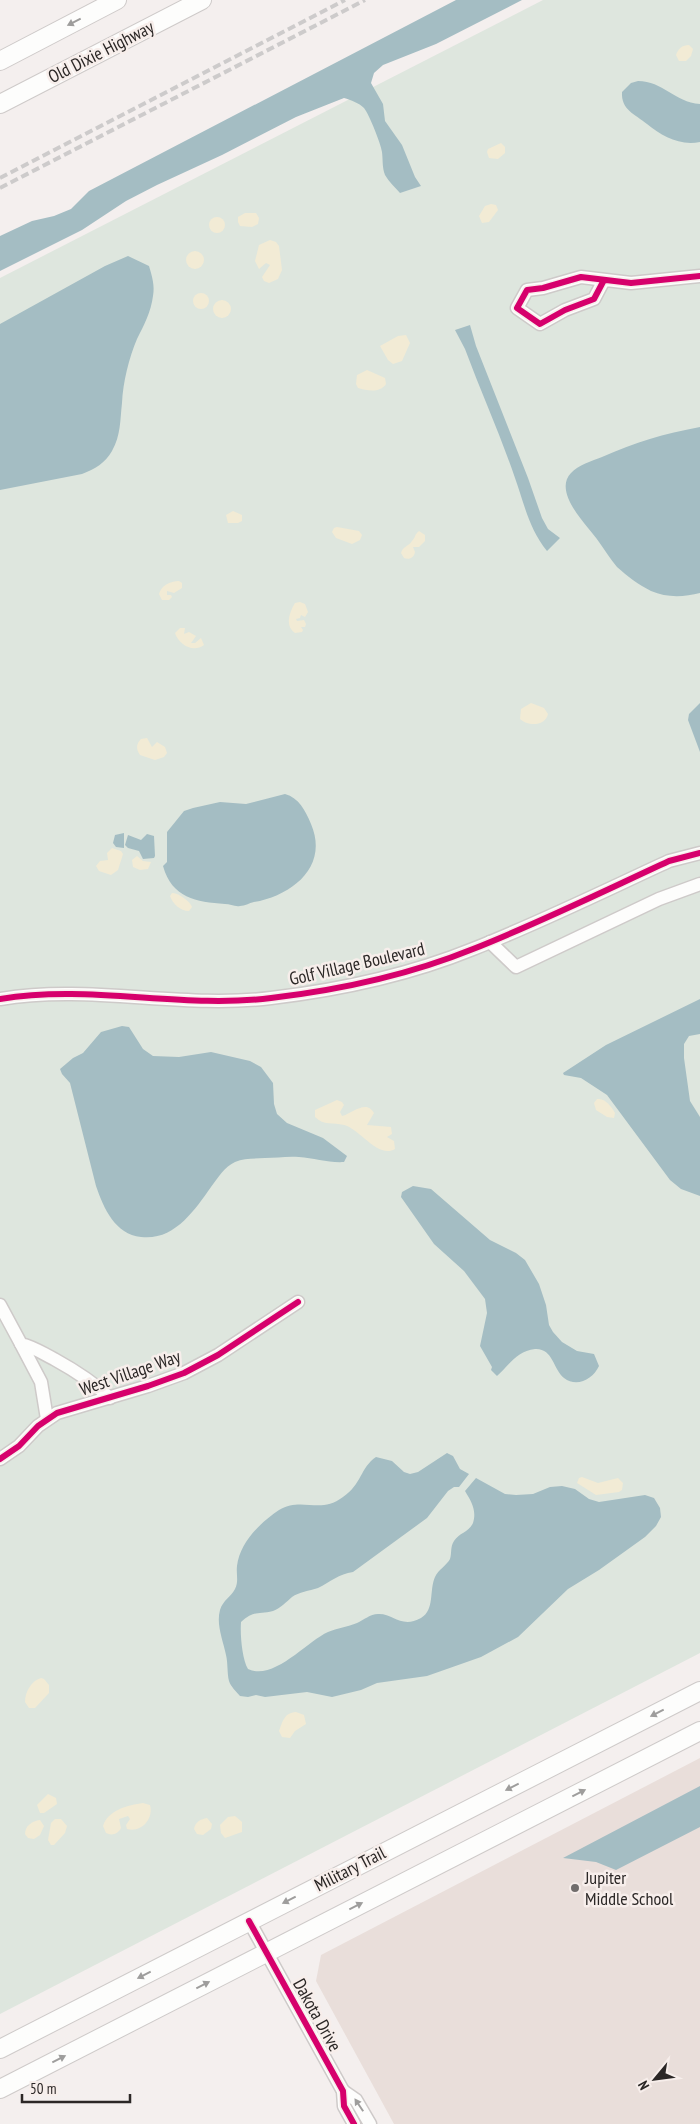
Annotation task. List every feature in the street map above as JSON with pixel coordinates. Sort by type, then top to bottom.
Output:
[{"type":"main road","points":[[0,61],[117,0]]},
{"type":"main road","name":"Old Dixie Highway","points":[[0,104],[202,0]]},
{"type":"main road","name":"Military Trail","points":[[0,2049],[700,1691]]},
{"type":"main road","name":"Military Trail","points":[[0,2089],[700,1731]]},
{"type":"street","points":[[604,280],[594,299],[565,310],[540,324],[517,308],[527,290],[543,288],[581,277],[631,283],[700,276]]},
{"type":"street","name":"Golf Village Boulevard","points":[[0,999],[54,993],[189,1001],[270,998],[341,988],[398,974],[490,942],[669,862],[700,853]]},
{"type":"street","points":[[490,942],[516,967],[659,899],[700,884]]},
{"type":"street","name":"West Village Way","points":[[0,1458],[19,1446],[48,1419],[68,1409],[110,1398],[184,1373],[218,1355],[298,1302]]},
{"type":"street","points":[[0,1305],[41,1382],[48,1419]]},
{"type":"street","name":"West Village Way","points":[[21,1344],[35,1348],[72,1368],[110,1398]]},
{"type":"street","name":"Dakota Drive","points":[[249,1921],[343,2092],[344,2106],[354,2124]]},
{"type":"street","name":"Dakota Drive","points":[[343,2092],[356,2100],[370,2124]]},
{"type":"shaded area","points":[[543,0],[700,0],[700,1653],[0,2014],[0,278]]},
{"type":"shaded area","name":"Jupiter Middle School","points":[[700,1758],[700,2124],[394,2124],[316,1981],[321,1955]]},
{"type":"sand","points":[[689,45],[693,49],[691,56],[686,61],[679,61],[676,55],[678,51],[682,47]]},
{"type":"sand","points":[[501,143],[505,147],[505,153],[498,159],[489,158],[488,149]]},
{"type":"sand","points":[[496,205],[498,210],[489,222],[482,223],[479,216],[485,206]]},
{"type":"sand","points":[[245,213],[256,213],[259,218],[258,224],[252,227],[240,226],[238,217]]},
{"type":"sand","points":[[217,217],[223,219],[225,225],[223,231],[217,233],[211,231],[209,225],[211,219]]},
{"type":"sand","points":[[270,240],[276,242],[279,246],[282,270],[278,279],[269,283],[264,281],[262,277],[270,265],[266,263],[259,269],[255,261],[259,245]]},
{"type":"sand","points":[[191,251],[199,251],[204,256],[202,267],[191,269],[186,264],[186,256]]},
{"type":"sand","points":[[201,293],[207,295],[209,301],[207,307],[201,309],[195,307],[193,301],[195,295]]},
{"type":"sand","points":[[222,300],[228,303],[231,309],[228,315],[222,318],[216,315],[213,309],[216,303]]},
{"type":"sand","points":[[406,335],[410,343],[402,361],[393,364],[388,360],[380,346],[398,336]]},
{"type":"sand","points":[[367,370],[385,378],[386,384],[377,390],[358,388],[356,384],[357,375]]},
{"type":"sand","points":[[233,511],[242,515],[242,521],[228,523],[226,515]]},
{"type":"sand","points":[[337,527],[359,531],[362,535],[360,540],[352,544],[336,538],[332,532]]},
{"type":"sand","points":[[419,531],[425,535],[425,541],[419,547],[413,547],[415,552],[412,557],[409,559],[404,558],[401,553],[402,551]]},
{"type":"sand","points":[[179,581],[182,583],[182,588],[174,593],[167,591],[167,595],[172,597],[169,600],[162,600],[159,594],[164,586]]},
{"type":"sand","points":[[295,603],[305,604],[308,612],[305,617],[301,615],[300,618],[296,619],[297,621],[304,620],[306,624],[305,627],[301,627],[302,632],[295,633],[290,627],[289,619]]},
{"type":"sand","points":[[180,628],[185,628],[184,634],[189,632],[196,636],[191,643],[195,643],[201,638],[204,645],[191,648],[183,644],[175,633]]},
{"type":"sand","points":[[531,703],[544,708],[548,714],[540,723],[531,724],[520,719],[521,709]]},
{"type":"sand","points":[[147,738],[152,747],[157,742],[165,747],[167,753],[164,757],[155,760],[140,755],[137,745],[141,739]]},
{"type":"sand","points":[[112,848],[121,851],[123,854],[118,870],[111,875],[99,871],[96,866],[100,861],[108,860],[107,853]]},
{"type":"sand","points":[[137,856],[143,861],[151,862],[148,869],[140,870],[133,867],[132,860]]},
{"type":"sand","points":[[172,893],[189,902],[192,907],[189,911],[183,910],[173,902],[170,896]]},
{"type":"sand","points":[[597,1099],[603,1100],[610,1105],[615,1113],[614,1118],[607,1117],[596,1110],[594,1103]]},
{"type":"sand","points":[[337,1100],[344,1105],[340,1112],[342,1116],[363,1107],[371,1109],[374,1113],[367,1125],[391,1127],[392,1134],[387,1137],[394,1141],[395,1149],[389,1151],[382,1150],[344,1125],[325,1123],[315,1117],[315,1110]]},
{"type":"sand","points":[[582,1477],[598,1483],[618,1478],[623,1483],[622,1490],[596,1495],[577,1483],[579,1478]]},
{"type":"sand","points":[[41,1678],[49,1685],[49,1693],[35,1708],[29,1708],[25,1702],[27,1691],[37,1679]]},
{"type":"sand","points":[[296,1712],[304,1715],[306,1724],[295,1731],[290,1738],[282,1737],[279,1731],[284,1718]]},
{"type":"sand","points":[[48,1794],[56,1798],[57,1804],[44,1813],[40,1813],[37,1805]]},
{"type":"sand","points":[[143,1803],[150,1805],[151,1810],[145,1824],[137,1829],[127,1829],[126,1825],[130,1819],[128,1816],[119,1819],[121,1828],[117,1833],[106,1833],[103,1826],[109,1816],[119,1809]]},
{"type":"sand","points":[[235,1816],[242,1822],[242,1832],[225,1838],[221,1833],[220,1825],[228,1817]]},
{"type":"sand","points":[[207,1818],[212,1824],[211,1829],[203,1835],[197,1834],[194,1829],[196,1824]]},
{"type":"sand","points":[[55,1819],[61,1819],[67,1826],[65,1833],[54,1845],[51,1845],[48,1840],[51,1823]]},
{"type":"sand","points":[[40,1820],[44,1826],[40,1835],[34,1839],[28,1838],[25,1831],[28,1826],[34,1821]]},
{"type":"water","points":[[456,0],[522,0],[436,44],[383,65],[374,73],[371,83],[383,104],[385,121],[402,145],[415,177],[421,186],[400,193],[390,182],[385,175],[381,148],[366,111],[360,105],[344,98],[296,117],[222,155],[157,185],[126,201],[82,230],[0,271],[0,236],[32,221],[54,216],[71,209],[89,191]]},
{"type":"water","points":[[638,81],[655,84],[683,100],[700,104],[700,142],[685,143],[671,139],[630,111],[624,103],[622,92],[631,83]]},
{"type":"water","points":[[128,256],[149,266],[154,292],[149,313],[129,362],[119,433],[112,451],[99,465],[82,474],[0,490],[0,324],[105,266]]},
{"type":"water","points":[[470,325],[476,346],[542,518],[548,529],[560,538],[547,551],[531,525],[497,429],[465,349],[455,330]]},
{"type":"water","points":[[700,427],[700,593],[682,596],[663,595],[642,586],[617,567],[574,509],[566,490],[566,481],[571,473],[581,465],[650,439]]},
{"type":"water","points":[[700,703],[700,752],[688,720],[689,714]]},
{"type":"water","points":[[285,794],[294,798],[304,809],[315,839],[315,853],[311,865],[304,876],[294,885],[282,893],[244,906],[238,906],[195,900],[179,892],[172,885],[163,866],[167,862],[167,832],[184,811],[220,802],[246,804]]},
{"type":"water","points":[[124,833],[124,848],[116,847],[113,843],[115,835]]},
{"type":"water","points":[[147,834],[154,836],[155,856],[154,858],[143,859],[139,851],[128,848],[125,845],[128,835],[141,840]]},
{"type":"water","points":[[700,999],[700,1034],[689,1036],[684,1044],[684,1058],[690,1101],[700,1117],[700,1196],[681,1189],[670,1180],[607,1095],[581,1078],[564,1075],[563,1073],[606,1045]]},
{"type":"water","points":[[122,1026],[129,1027],[143,1049],[153,1056],[179,1057],[211,1052],[250,1061],[261,1067],[273,1083],[274,1104],[277,1114],[287,1123],[323,1138],[347,1156],[344,1162],[295,1157],[238,1161],[224,1170],[198,1206],[173,1229],[153,1237],[141,1237],[124,1231],[112,1219],[99,1195],[70,1083],[60,1069],[73,1058],[83,1053],[101,1032]]},
{"type":"water","points":[[413,1186],[431,1189],[490,1240],[516,1253],[525,1260],[539,1284],[546,1305],[549,1325],[553,1332],[562,1342],[577,1351],[594,1354],[599,1366],[593,1375],[584,1381],[569,1381],[560,1374],[546,1352],[535,1349],[518,1356],[497,1376],[491,1370],[492,1367],[480,1346],[487,1313],[485,1299],[464,1271],[434,1244],[401,1197],[402,1192]]},
{"type":"water","points":[[447,1453],[453,1456],[460,1469],[469,1474],[459,1487],[454,1487],[448,1491],[427,1518],[353,1572],[339,1576],[318,1588],[295,1595],[276,1610],[253,1614],[241,1622],[242,1646],[248,1669],[268,1670],[290,1659],[328,1632],[354,1624],[372,1615],[383,1614],[408,1622],[421,1618],[430,1605],[435,1577],[450,1559],[454,1541],[473,1523],[474,1510],[465,1491],[476,1478],[505,1494],[533,1494],[550,1487],[562,1486],[575,1489],[589,1499],[599,1502],[645,1495],[654,1498],[660,1508],[661,1517],[656,1526],[645,1537],[599,1570],[568,1589],[518,1637],[481,1657],[427,1676],[377,1683],[361,1690],[332,1697],[307,1692],[265,1697],[256,1695],[240,1696],[229,1681],[227,1658],[219,1627],[219,1616],[223,1604],[235,1589],[239,1557],[252,1534],[272,1515],[288,1506],[326,1505],[343,1497],[354,1487],[367,1466],[376,1457],[392,1461],[404,1472],[410,1474],[418,1472]]},
{"type":"water","points":[[700,1786],[700,1827],[616,1870],[596,1862],[563,1858]]},
{"type":"railway","points":[[0,178],[345,0]]},
{"type":"railway","points":[[0,188],[365,0]]},
{"type":"cycle path","points":[[604,280],[594,299],[565,310],[540,324],[517,308],[527,290],[543,288],[581,277],[631,283],[700,276]]},
{"type":"cycle path","points":[[0,999],[68,994],[237,1001],[297,995],[348,986],[399,974],[473,949],[669,861],[700,853]]},
{"type":"cycle path","points":[[0,1459],[19,1446],[38,1426],[57,1413],[148,1386],[184,1373],[218,1355],[298,1302]]},
{"type":"cycle path","points":[[249,1921],[343,2091],[344,2106],[354,2124]]},
{"type":"place","name":"Jupiter Middle School","points":[[575,1888]]}]
